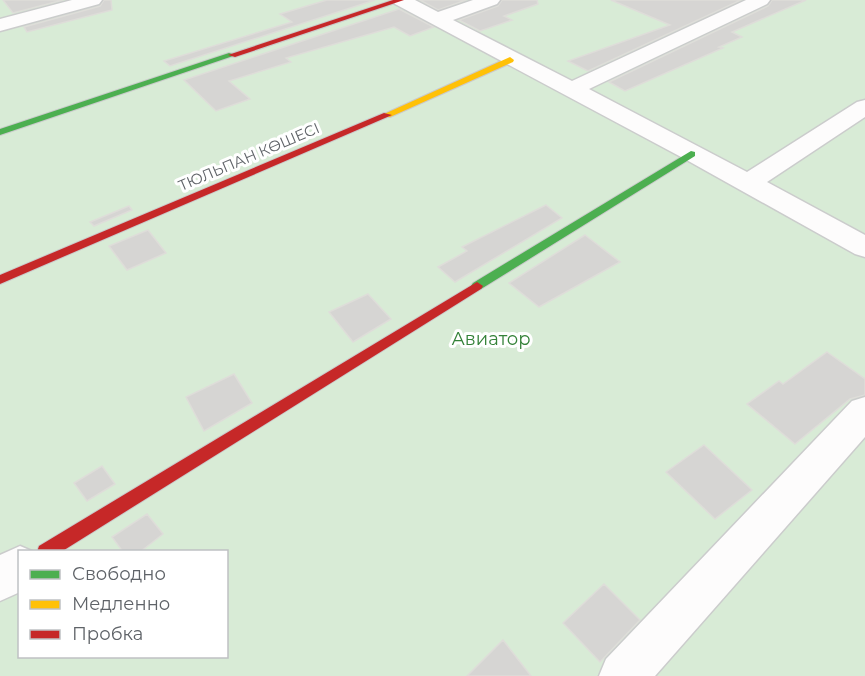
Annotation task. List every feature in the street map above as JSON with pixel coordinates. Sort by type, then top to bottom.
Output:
[{"type":"street","points":[[0,25],[93,0]]},
{"type":"street","points":[[0,132],[400,0],[510,60],[749,182],[865,247]]},
{"type":"street","points":[[437,19],[491,0]]},
{"type":"street","points":[[570,90],[761,0]]},
{"type":"street","name":"ТЮЛЬПАН КӨШЕСІ","points":[[0,280],[331,140],[510,60]]},
{"type":"street","points":[[749,182],[865,106]]},
{"type":"street","points":[[48,550],[691,154]]},
{"type":"street","points":[[622,676],[865,412]]},
{"type":"street","points":[[0,579],[18,568]]},
{"type":"green space","name":"Авиатор","points":[[0,0],[865,0],[865,676],[0,676]]},
{"type":"building","points":[[3,0],[63,0],[13,13]]},
{"type":"building","points":[[104,0],[111,0],[112,10],[27,32],[24,27],[100,6]]},
{"type":"building","points":[[327,0],[375,0],[170,66],[164,61],[292,22],[280,14]]},
{"type":"building","points":[[420,0],[466,0],[438,10]]},
{"type":"building","points":[[502,0],[537,0],[538,4],[504,16],[512,20],[480,31],[459,20],[498,6]]},
{"type":"building","points":[[611,0],[741,0],[588,71],[568,61],[670,25]]},
{"type":"building","points":[[772,0],[806,0],[732,32],[742,37],[719,47],[723,48],[625,91],[609,82],[768,6]]},
{"type":"building","points":[[399,9],[434,27],[410,36],[394,27],[286,58],[291,62],[229,81],[250,99],[216,111],[184,80]]},
{"type":"building","points":[[546,205],[562,218],[455,282],[438,267],[467,251],[462,247]]},
{"type":"building","points":[[129,206],[132,210],[94,226],[90,222]]},
{"type":"building","points":[[148,230],[166,253],[127,270],[109,246]]},
{"type":"building","points":[[585,235],[620,262],[539,307],[509,283]]},
{"type":"building","points":[[368,294],[391,319],[353,342],[329,312]]},
{"type":"building","points":[[827,352],[865,379],[865,395],[850,399],[795,444],[747,404],[779,381],[783,384]]},
{"type":"building","points":[[234,374],[252,403],[204,431],[186,397]]},
{"type":"building","points":[[704,445],[752,490],[715,519],[666,472]]},
{"type":"building","points":[[102,466],[115,484],[87,501],[74,483]]},
{"type":"building","points":[[147,514],[163,534],[143,550],[122,550],[112,537]]},
{"type":"building","points":[[604,584],[640,620],[600,662],[563,623]]},
{"type":"building","points":[[503,640],[531,676],[467,676]]},
{"type":"traffic: fast","points":[[0,132],[232,55]]},
{"type":"traffic: fast","points":[[477,286],[691,154]]},
{"type":"traffic: slow","points":[[387,115],[510,60]]},
{"type":"traffic: jam","points":[[232,55],[400,0]]},
{"type":"traffic: jam","points":[[0,280],[387,115]]},
{"type":"traffic: jam","points":[[48,550],[477,286]]}]
